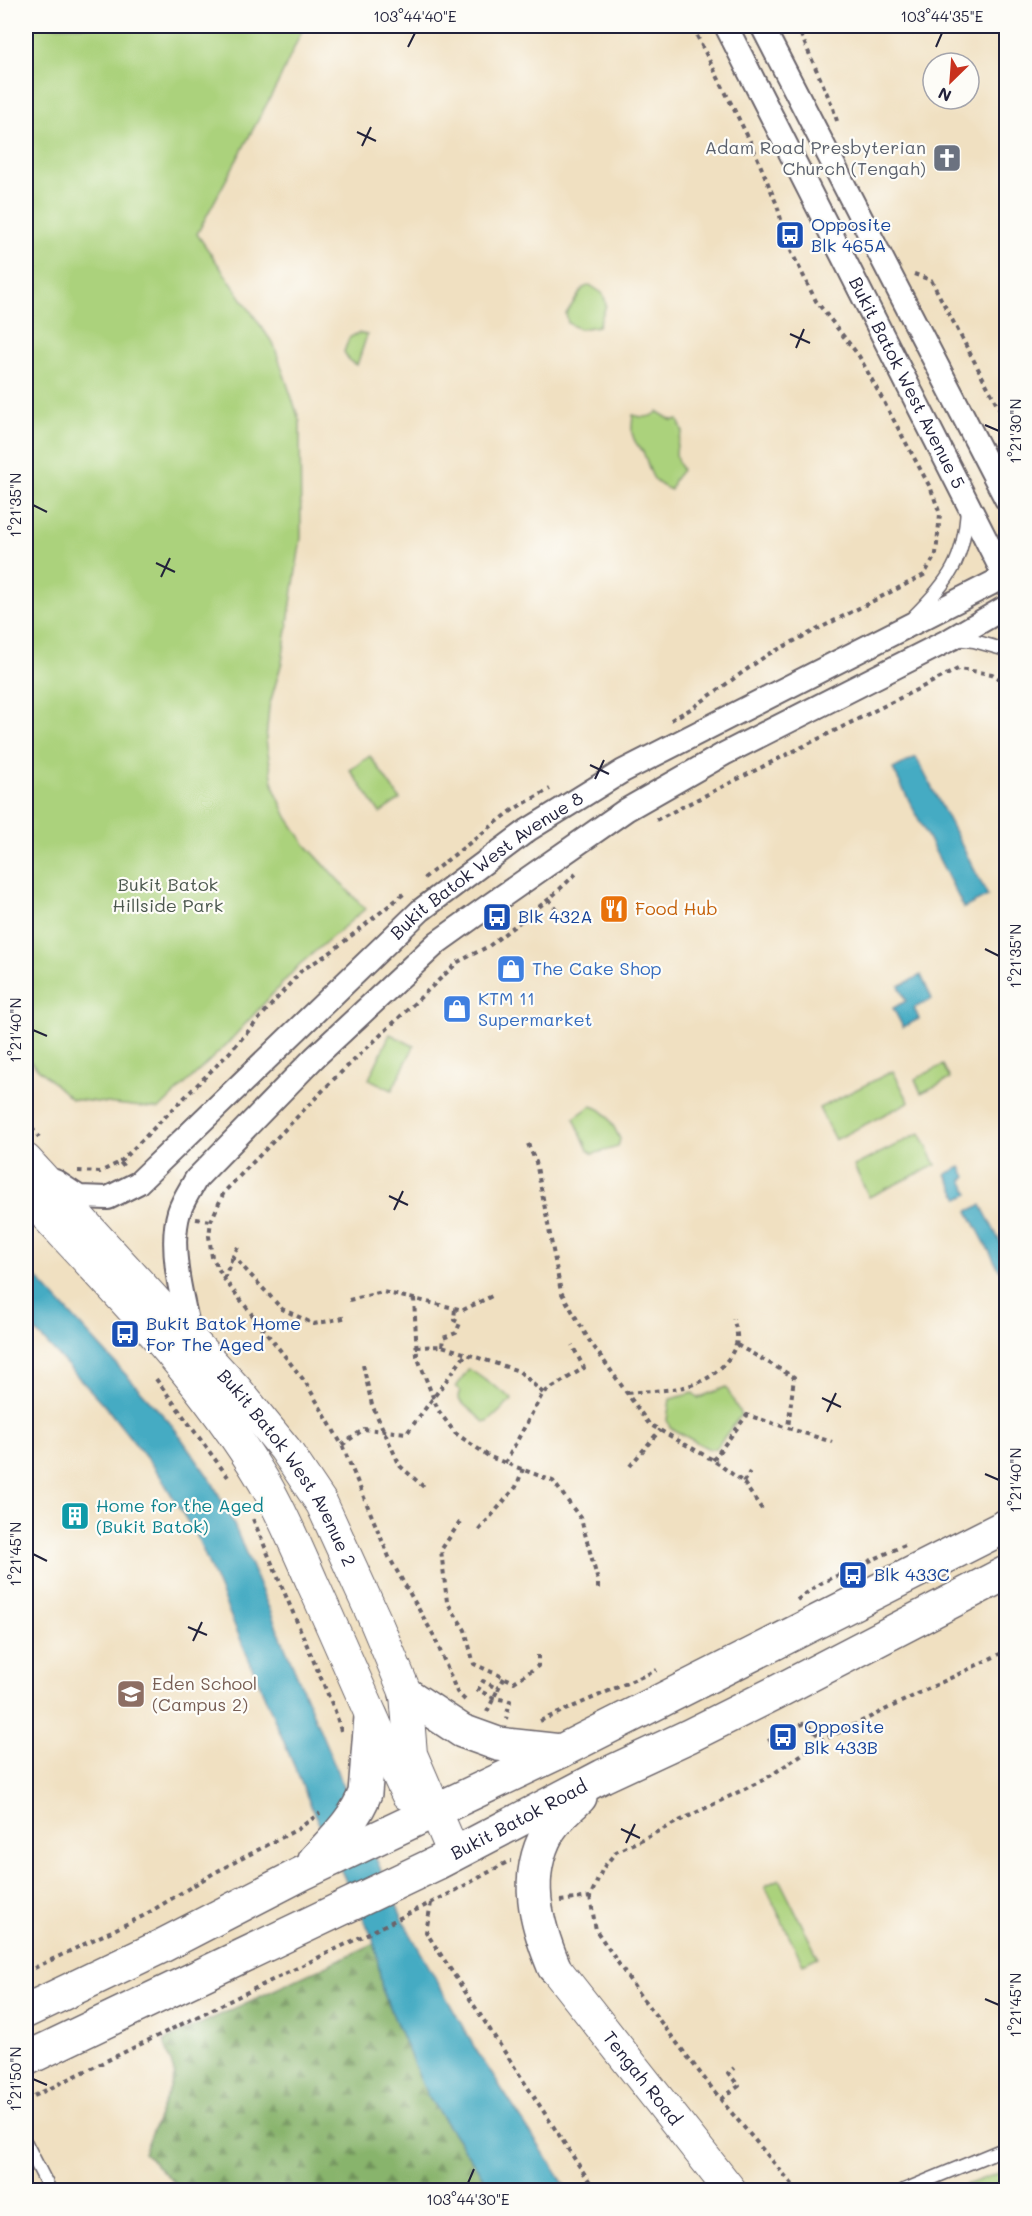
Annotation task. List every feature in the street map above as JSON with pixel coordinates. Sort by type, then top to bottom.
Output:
[{"type":"main road","name":"Bukit Batok West Avenue 2","points":[[27,1162],[236,1389],[285,1449],[322,1504],[406,1694],[411,1754],[426,1814]]},
{"type":"main road","name":"Bukit Batok West Avenue 2","points":[[26,1194],[149,1328],[214,1405],[264,1481],[322,1602],[370,1717],[426,1814],[446,1858]]},
{"type":"main road","points":[[26,2011],[426,1814],[561,1751],[1006,1526]]},
{"type":"main road","name":"Bukit Batok Road","points":[[26,2058],[446,1858],[603,1776],[775,1693],[1006,1573]]},
{"type":"main road","name":"Bukit Batok West Avenue 2","points":[[322,1602],[333,1616],[346,1622],[356,1618],[362,1612],[365,1598]]},
{"type":"main road","points":[[406,1694],[462,1731],[498,1744],[561,1751]]},
{"type":"main road","points":[[301,1875],[346,1827],[361,1804],[365,1793],[370,1717]]},
{"type":"main road","points":[[554,1967],[540,1933],[534,1906],[534,1881],[540,1851],[548,1831],[555,1822],[603,1776]]},
{"type":"main road","name":"Tengah Road","points":[[554,1967],[730,2190]]},
{"type":"street","name":"Bukit Batok West Avenue 5","points":[[726,26],[1006,577]]},
{"type":"street","name":"Bukit Batok West Avenue 5","points":[[762,26],[1006,499]]},
{"type":"street","name":"Bukit Batok West Avenue 8","points":[[27,1162],[79,1197],[108,1198],[138,1183],[421,910],[528,830],[623,771],[1006,577]]},
{"type":"street","name":"Bukit Batok West Avenue 8","points":[[192,1340],[175,1259],[178,1215],[184,1198],[196,1179],[314,1058],[438,942],[636,804],[724,754],[951,639],[1006,606]]},
{"type":"street","points":[[465,878],[460,891],[464,901],[473,907],[487,907]]},
{"type":"lane","points":[[988,463],[1006,480]]},
{"type":"lane","points":[[899,632],[952,573],[966,535],[968,502]]},
{"type":"lane","points":[[951,639],[974,641],[1006,650]]},
{"type":"lane","points":[[26,2143],[50,2190]]},
{"type":"lane","points":[[904,2190],[1006,2148]]},
{"type":"path","points":[[664,724],[694,707],[767,655],[924,575],[936,555],[940,514],[931,489],[859,356],[816,301],[788,245],[777,205],[752,145],[692,26]]},
{"type":"path","points":[[797,26],[832,105],[839,127]]},
{"type":"path","points":[[908,271],[931,280],[1006,421]]},
{"type":"path","points":[[647,825],[958,669],[992,674],[1006,683]]},
{"type":"path","points":[[424,879],[514,809],[554,786]]},
{"type":"path","points":[[472,1707],[457,1692],[434,1636],[390,1557],[342,1445],[306,1383],[224,1279],[212,1257],[209,1236],[211,1221],[224,1192],[333,1080],[458,962],[489,946],[549,899],[580,870]]},
{"type":"path","points":[[120,1162],[229,1053],[302,970],[331,952],[415,885]]},
{"type":"path","points":[[549,899],[562,918]]},
{"type":"path","points":[[528,1144],[536,1162],[561,1292],[589,1340],[649,1424],[713,1460],[742,1482],[764,1512]]},
{"type":"path","points":[[224,1279],[238,1247]]},
{"type":"path","points":[[233,1256],[282,1309],[314,1324],[348,1317]]},
{"type":"path","points":[[350,1300],[383,1292],[463,1310],[494,1295]]},
{"type":"path","points":[[414,1298],[417,1356],[438,1410],[455,1433],[490,1457],[554,1481],[581,1519],[598,1581],[598,1589]]},
{"type":"path","points":[[442,1346],[443,1338],[456,1333],[460,1323],[454,1320],[454,1308]]},
{"type":"path","points":[[627,1393],[693,1386],[714,1376],[737,1345],[734,1319]]},
{"type":"path","points":[[505,1463],[543,1393],[584,1368],[572,1345]]},
{"type":"path","points":[[737,1345],[795,1377],[788,1428]]},
{"type":"path","points":[[416,1347],[442,1346],[519,1371],[543,1393]]},
{"type":"path","points":[[342,1445],[364,1429],[406,1433],[466,1354]]},
{"type":"path","points":[[363,1365],[372,1405],[400,1466],[425,1488]]},
{"type":"path","points":[[150,1371],[232,1483]]},
{"type":"path","points":[[713,1460],[747,1415],[832,1442]]},
{"type":"path","points":[[630,1466],[660,1430]]},
{"type":"path","points":[[480,1530],[516,1487],[523,1469]]},
{"type":"path","points":[[742,1482],[750,1472]]},
{"type":"path","points":[[248,1510],[335,1711],[346,1746]]},
{"type":"path","points":[[460,1522],[441,1550],[447,1602],[465,1630],[474,1664],[514,1682],[538,1666],[538,1655]]},
{"type":"path","points":[[792,1604],[819,1584],[914,1541]]},
{"type":"path","points":[[797,2190],[721,2099],[639,1994],[596,1930],[590,1897],[603,1868],[616,1852],[767,1778],[823,1740],[1006,1652]]},
{"type":"path","points":[[531,1723],[657,1670]]},
{"type":"path","points":[[480,1714],[488,1714],[504,1678]]},
{"type":"path","points":[[498,1689],[483,1681],[478,1690],[494,1698],[510,1701],[505,1723]]},
{"type":"path","points":[[497,1720],[513,1723]]},
{"type":"path","points":[[768,1741],[805,1723],[823,1740]]},
{"type":"path","points":[[26,1972],[143,1916],[214,1873],[298,1829],[326,1809]]},
{"type":"path","points":[[26,2100],[431,1902],[509,1861],[515,1863],[540,1851]]},
{"type":"path","points":[[557,1901],[590,1897]]},
{"type":"path","points":[[431,1902],[426,1932],[595,2190]]},
{"type":"path","points":[[721,2099],[739,2086],[728,2073],[735,2068]]},
{"type":"green space","name":"Bukit Batok Hillside Park","points":[[26,26],[304,26],[279,81],[197,234],[274,345],[300,422],[301,538],[282,662],[269,707],[266,740],[274,788],[287,817],[305,844],[365,909],[299,965],[227,1044],[159,1109],[71,1099],[26,1058]]},
{"type":"green space","points":[[590,285],[602,293],[606,306],[598,326],[579,329],[568,323],[566,314],[583,288]]},
{"type":"green space","points":[[358,333],[367,335],[357,365],[349,360],[344,352],[349,338]]},
{"type":"green space","points":[[658,412],[671,420],[678,420],[683,432],[676,451],[682,470],[674,480],[671,490],[652,476],[632,433],[633,415],[646,417]]},
{"type":"green space","points":[[370,756],[400,799],[380,813],[350,770]]},
{"type":"green space","points":[[390,1034],[414,1046],[392,1090],[369,1079]]},
{"type":"green space","points":[[943,1065],[950,1079],[921,1093],[915,1079]]},
{"type":"green space","points":[[893,1071],[909,1102],[835,1140],[819,1108]]},
{"type":"green space","points":[[591,1106],[597,1108],[609,1119],[620,1139],[618,1147],[593,1154],[588,1150],[574,1118]]},
{"type":"green space","points":[[920,1133],[936,1165],[869,1197],[854,1166]]},
{"type":"green space","points":[[469,1369],[512,1400],[488,1422],[484,1422],[460,1401],[458,1396],[460,1390],[456,1387]]},
{"type":"green space","points":[[726,1387],[741,1415],[716,1448],[709,1449],[670,1428],[667,1420],[670,1399],[693,1393],[698,1398]]},
{"type":"green space","points":[[779,1879],[818,1957],[803,1964],[765,1886]]},
{"type":"green space","points":[[375,1943],[382,1989],[427,2095],[492,2190],[182,2190],[144,2153],[175,2075],[164,2041]]},
{"type":"green space","points":[[1006,2170],[1006,2190],[953,2190]]},
{"type":"water","points":[[916,757],[988,896],[964,908],[893,769]]},
{"type":"water","points":[[921,975],[932,999],[914,1008],[919,1019],[903,1027],[893,1008],[906,1001],[899,986]]},
{"type":"water","points":[[961,1167],[966,1177],[962,1180],[969,1194],[959,1199],[946,1174]]},
{"type":"water","points":[[981,1205],[1006,1253],[1005,1281],[968,1211]]},
{"type":"water","points":[[26,1266],[172,1425],[212,1482],[232,1520],[340,1778],[406,1926],[476,2050],[568,2190],[492,2190],[427,2095],[382,1989],[375,1943],[314,1813],[198,1539],[159,1474],[106,1407],[26,1321]]},
{"type":"place","name":"Adam Road Presbyterian Church (Tengah)","points":[[947,158]]},
{"type":"place","name":"Opposite Blk 465A","points":[[790,235]]},
{"type":"place","name":"Food Hub","points":[[614,909]]},
{"type":"place","name":"Blk 432A","points":[[497,917]]},
{"type":"place","name":"The Cake Shop","points":[[511,969]]},
{"type":"place","name":"KTM 11 Supermarket","points":[[457,1009]]},
{"type":"place","name":"Bukit Batok Home For The Aged","points":[[125,1334]]},
{"type":"place","name":"Home for the Aged (Bukit Batok)","points":[[75,1516]]},
{"type":"place","name":"Blk 433C","points":[[853,1575]]},
{"type":"place","name":"Eden School (Campus 2)","points":[[131,1694]]},
{"type":"place","name":"Opposite Blk 433B","points":[[783,1737]]}]
